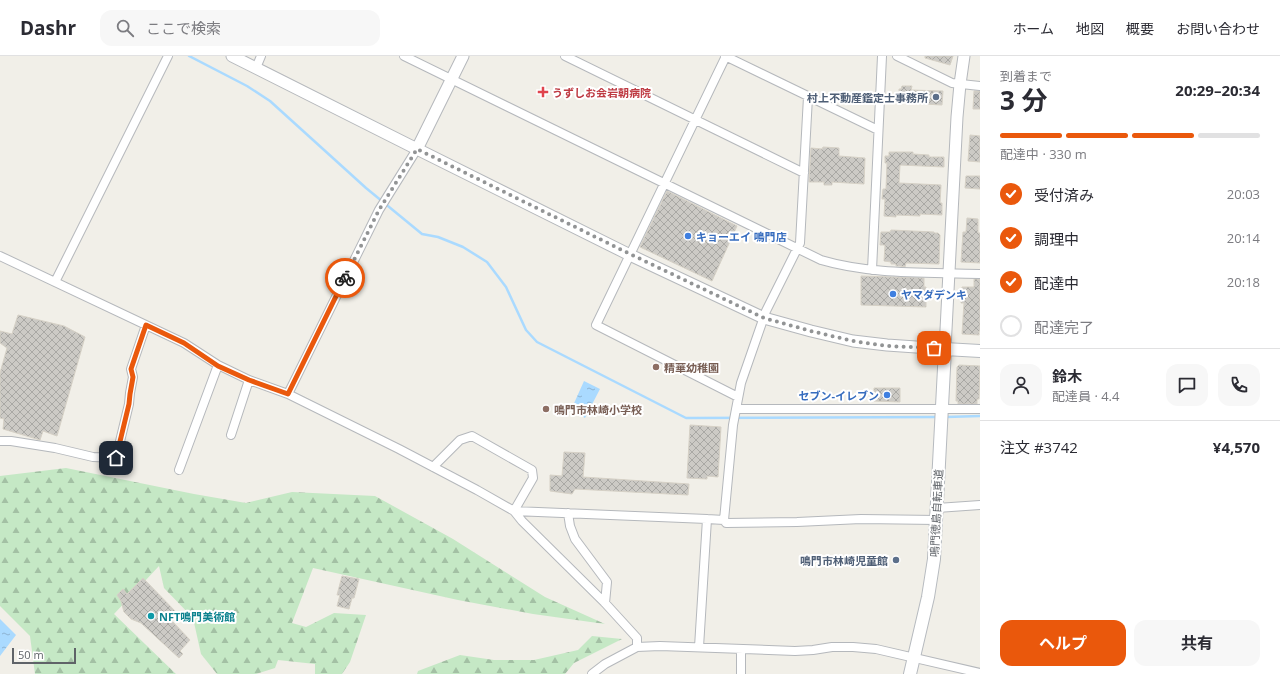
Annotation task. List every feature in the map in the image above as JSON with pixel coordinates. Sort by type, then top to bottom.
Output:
[{"type":"main road","points":[[945,349],[980,351]]},
{"type":"main road","name":"鳴門徳島自転車道","points":[[910,674],[928,597],[934,559],[945,349]]},
{"type":"street","points":[[55,282],[168,56]]},
{"type":"street","points":[[232,56],[630,254],[764,318],[853,341],[887,346],[945,349],[960,84],[964,56]]},
{"type":"street","points":[[256,68],[261,56]]},
{"type":"street","points":[[404,56],[821,260],[846,267],[872,270],[980,274]]},
{"type":"street","points":[[288,394],[379,210],[417,149],[463,56]]},
{"type":"street","points":[[565,56],[804,173]]},
{"type":"street","points":[[738,397],[596,325],[726,56],[878,130]]},
{"type":"street","points":[[872,270],[882,56]]},
{"type":"street","points":[[897,56],[952,83],[980,86]]},
{"type":"street","points":[[724,520],[733,425],[741,383],[766,311],[800,243],[808,97]]},
{"type":"street","points":[[0,256],[184,343],[218,366],[249,380],[288,394],[399,449],[514,511],[522,521],[605,603],[637,638],[637,647]]},
{"type":"street","points":[[0,441],[11,441],[55,448],[93,457],[116,458],[129,404],[133,377],[131,369],[146,325]]},
{"type":"street","points":[[179,470],[218,366]]},
{"type":"street","points":[[232,435],[249,380]]},
{"type":"street","points":[[735,410],[942,414],[980,409]]},
{"type":"street","points":[[433,468],[460,440],[472,436],[532,470],[533,478],[514,511]]},
{"type":"street","points":[[514,511],[707,519],[724,520],[726,523],[797,522],[937,514],[980,505]]},
{"type":"street","points":[[568,513],[570,526],[575,539],[607,582],[605,603]]},
{"type":"street","points":[[699,647],[707,519]]},
{"type":"street","points":[[592,674],[605,664],[637,647],[699,647],[801,651],[832,647],[853,647],[876,649],[980,673]]},
{"type":"street","points":[[741,649],[741,674]]},
{"type":"green space","points":[[66,468],[246,503],[292,492],[375,496],[453,539],[545,597],[605,624],[533,614],[458,600],[313,568],[292,623],[306,627],[334,613],[366,615],[350,662],[342,674],[315,674],[315,664],[278,660],[275,668],[256,674],[217,674],[201,654],[193,618],[164,588],[159,566],[114,614],[176,674],[35,674],[30,636],[0,606],[0,476]]},
{"type":"green space","points":[[592,636],[622,639],[574,663],[565,674],[417,674],[418,671],[460,655],[494,660],[534,660],[578,650]]},
{"type":"water","points":[[584,381],[600,389],[585,418],[571,410]]},
{"type":"water","points":[[0,619],[16,635],[0,656]]},
{"type":"building","points":[[925,56],[953,56],[950,65],[925,58]]},
{"type":"building","points":[[902,86],[912,86],[911,90],[943,91],[942,105],[924,104],[925,101],[901,100],[901,97],[899,97],[899,89],[901,89]]},
{"type":"building","points":[[974,91],[980,91],[980,109],[973,109]]},
{"type":"building","points":[[970,135],[980,136],[980,162],[968,161]]},
{"type":"building","points":[[823,147],[839,148],[839,156],[865,158],[864,184],[832,182],[832,185],[824,185],[824,182],[809,182],[811,148],[822,149]]},
{"type":"building","points":[[889,152],[913,152],[913,154],[929,155],[929,157],[944,157],[944,167],[900,165],[899,183],[941,185],[940,203],[942,203],[942,215],[920,214],[920,216],[884,216],[885,199],[882,199],[883,189],[886,189],[887,163],[885,163],[885,156],[889,156]]},
{"type":"building","points":[[966,176],[980,176],[980,189],[965,188]]},
{"type":"building","name":"キョーエイ 鳴門店","points":[[667,191],[737,226],[712,281],[640,247]]},
{"type":"building","points":[[967,218],[978,219],[978,233],[980,233],[980,263],[961,262],[963,232],[966,232]]},
{"type":"building","points":[[891,230],[938,233],[940,235],[939,264],[906,263],[905,267],[896,266],[896,264],[891,264],[891,262],[884,261],[885,245],[880,245],[881,232],[890,232]]},
{"type":"building","name":"ヤマダデンキ","points":[[861,276],[924,278],[924,287],[926,287],[926,307],[861,305]]},
{"type":"building","points":[[974,279],[980,279],[980,331],[979,335],[962,334],[964,303],[961,303],[962,287],[974,287]]},
{"type":"building","points":[[18,315],[64,326],[85,337],[57,436],[43,431],[40,440],[3,429],[4,419],[0,418],[0,373],[7,348],[0,343],[0,331],[12,334]]},
{"type":"building","points":[[959,365],[980,366],[979,399],[977,399],[977,404],[958,404],[958,401],[956,401],[957,367]]},
{"type":"building","points":[[874,388],[900,388],[900,402],[874,401]]},
{"type":"building","points":[[690,425],[721,427],[718,477],[707,476],[707,479],[687,478]]},
{"type":"building","points":[[564,452],[585,453],[583,477],[689,484],[688,495],[575,489],[572,494],[550,491],[550,475],[562,476]]},
{"type":"building","points":[[342,576],[359,579],[354,598],[352,598],[349,609],[337,606],[340,595],[337,595]]},
{"type":"building","name":"NFT鳴門美術館","points":[[143,578],[176,612],[172,621],[190,640],[180,651],[183,654],[179,658],[141,623],[131,619],[124,612],[121,601],[117,595],[123,589],[127,594]]},
{"type":"waterway","points":[[189,56],[247,86],[270,101],[366,188],[422,234],[438,237],[463,247],[487,262],[506,287],[526,330],[537,342],[686,418],[939,417]]},
{"type":"waterway","points":[[946,417],[980,416]]},
{"type":"way so far","points":[[345,278],[379,210],[417,149],[764,318],[853,341],[887,346],[934,348]]},
{"type":"place","name":"うずしお会岩朝病院","points":[[543,92]]},
{"type":"place","name":"村上不動産鑑定士事務所","points":[[936,97]]},
{"type":"place","name":"キョーエイ 鳴門店","points":[[688,236]]},
{"type":"place","name":"ヤマダデンキ","points":[[893,294]]},
{"type":"place","name":"精華幼稚園","points":[[656,367]]},
{"type":"place","name":"セブン-イレブン","points":[[887,395]]},
{"type":"place","name":"鳴門市林崎小学校","points":[[546,409]]},
{"type":"place","name":"鳴門市林崎児童館","points":[[896,560]]},
{"type":"place","name":"NFT鳴門美術館","points":[[151,616]]},
{"type":"route","points":[[116,458],[129,404],[133,377],[131,369],[146,325],[184,343],[218,366],[249,380],[288,394],[345,278]]}]
